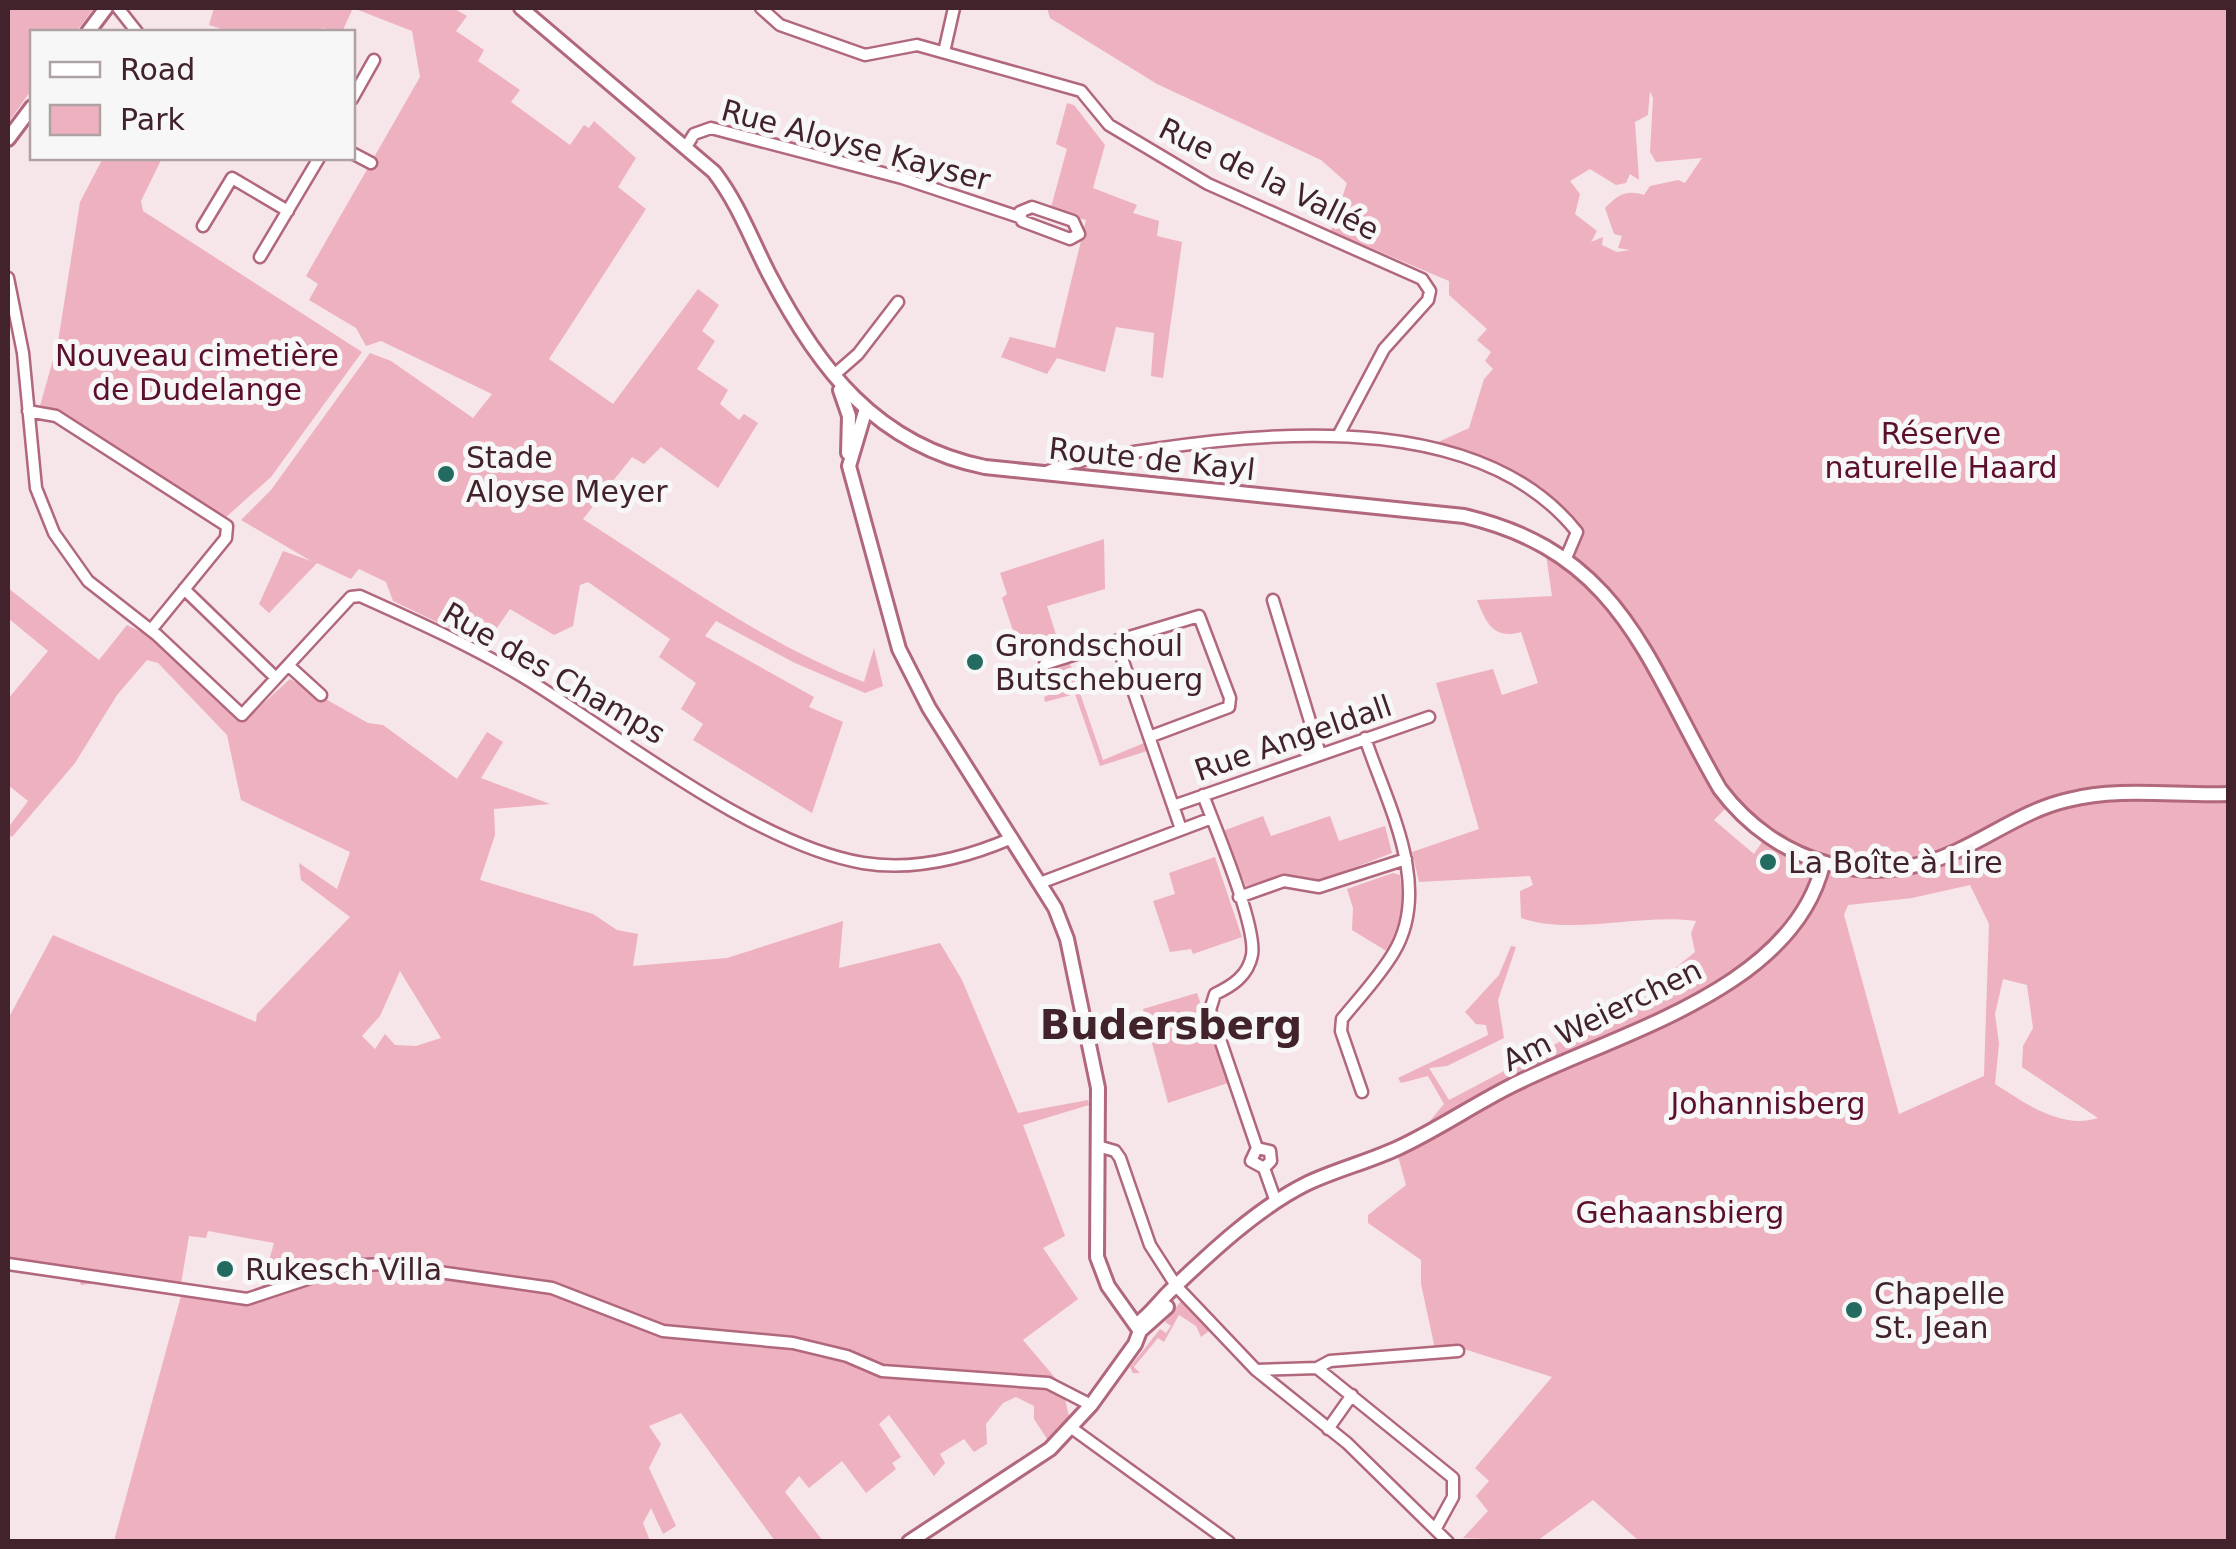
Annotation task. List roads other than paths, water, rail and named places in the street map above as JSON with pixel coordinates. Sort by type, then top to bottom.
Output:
[{"type":"main road","points":[[90,30],[106,8]]},
{"type":"main road","name":"Route de Kayl","points":[[521,8],[686,146],[731,194],[770,277],[834,375],[865,412],[947,458],[1043,474],[1464,516],[1505,527],[1566,558],[1623,612],[1731,803],[1778,844],[1823,864],[1878,870],[1924,864],[2068,800],[2100,794],[2228,794]]},
{"type":"main road","points":[[8,140],[30,110]]},
{"type":"main road","points":[[834,375],[849,419],[849,466],[899,649],[928,708],[1040,883],[1067,939],[1098,1088],[1098,1256],[1108,1286],[1138,1328],[1135,1344],[1072,1429],[1026,1468],[909,1542]]},
{"type":"main road","points":[[849,419],[865,412],[865,424],[849,466]]},
{"type":"main road","name":"Am Weierchen","points":[[1276,1202],[1306,1184],[1396,1149],[1512,1086],[1713,993],[1755,962],[1797,920],[1812,900],[1823,864]]},
{"type":"main road","points":[[1138,1328],[1156,1320],[1177,1287],[1276,1202]]},
{"type":"street","points":[[118,8],[135,30]]},
{"type":"street","name":"Rue de la Vallée","points":[[761,8],[780,25],[865,55],[917,44],[1081,91],[1109,125],[1208,184],[1428,284],[1428,300],[1384,350],[1339,434]]},
{"type":"street","points":[[944,52],[954,8]]},
{"type":"street","points":[[355,94],[374,60]]},
{"type":"street","name":"Rue Aloyse Kayser","points":[[686,146],[694,134],[711,128],[902,178],[1019,217],[1070,239],[1079,234],[1073,221],[1032,207],[1023,208],[1019,217]]},
{"type":"street","points":[[355,155],[370,163]]},
{"type":"street","points":[[260,257],[319,160]]},
{"type":"street","points":[[204,226],[232,178],[288,210]]},
{"type":"street","points":[[8,278],[36,488],[59,543],[88,581],[151,630],[226,538],[227,526],[56,416],[28,411]]},
{"type":"street","points":[[834,375],[858,354],[898,302]]},
{"type":"street","points":[[1043,474],[1064,464],[1184,445],[1339,434],[1461,457],[1516,478],[1577,532],[1566,558]]},
{"type":"street","points":[[184,589],[276,678]]},
{"type":"street","name":"Rue des Champs","points":[[151,630],[242,715],[351,597],[360,596],[488,656],[730,808],[796,843],[848,860],[908,865],[982,851],[1012,838]]},
{"type":"street","points":[[1273,600],[1320,754]]},
{"type":"street","points":[[1046,664],[1192,615],[1205,622],[1230,698],[1229,707],[1150,737]]},
{"type":"street","points":[[1116,641],[1181,829]]},
{"type":"street","points":[[288,665],[321,695]]},
{"type":"street","name":"Rue Angeldall","points":[[1174,806],[1429,717]]},
{"type":"street","points":[[1362,1092],[1341,1031],[1342,1020],[1393,954],[1405,930],[1411,900],[1406,859],[1365,738]]},
{"type":"street","points":[[1203,795],[1252,936],[1252,955],[1234,985],[1210,1000],[1210,1010],[1256,1148],[1251,1161],[1264,1168],[1276,1202]]},
{"type":"street","name":"Rue Angeldall","points":[[1040,883],[1212,818]]},
{"type":"street","points":[[1239,898],[1284,881],[1319,888],[1406,859]]},
{"type":"street","points":[[1101,1147],[1115,1150],[1120,1158],[1150,1245],[1177,1287],[1256,1370],[1328,1429],[1448,1542]]},
{"type":"street","points":[[8,1264],[247,1299],[320,1273],[382,1264],[552,1288],[663,1331],[793,1343],[824,1349],[882,1372],[1048,1383],[1091,1404]]},
{"type":"street","points":[[1256,1370],[1317,1368],[1330,1360],[1458,1351]]},
{"type":"street","points":[[1317,1368],[1453,1478],[1453,1497],[1436,1528]]},
{"type":"street","points":[[1328,1429],[1352,1395]]},
{"type":"street","points":[[1072,1429],[1229,1542]]},
{"type":"place","name":"Stade Aloyse Meyer","points":[[446,474]]},
{"type":"place","name":"Grondschoul Butschebuerg","points":[[975,662]]},
{"type":"place","name":"La Boîte à Lire","points":[[1768,862]]},
{"type":"place","name":"Rukesch Villa","points":[[225,1269]]},
{"type":"place","name":"Chapelle St. Jean","points":[[1854,1310]]},
{"type":"district","name":"Budersberg","points":[[1171,1025]]},
{"type":"park label","name":"Nouveau cimetière de Dudelange","points":[[197,372]]},
{"type":"park label","name":"Réserve naturelle Haard","points":[[1941,450]]},
{"type":"park label","name":"Johannisberg","points":[[1768,1103]]},
{"type":"park label","name":"Gehaansbierg","points":[[1680,1212]]}]
